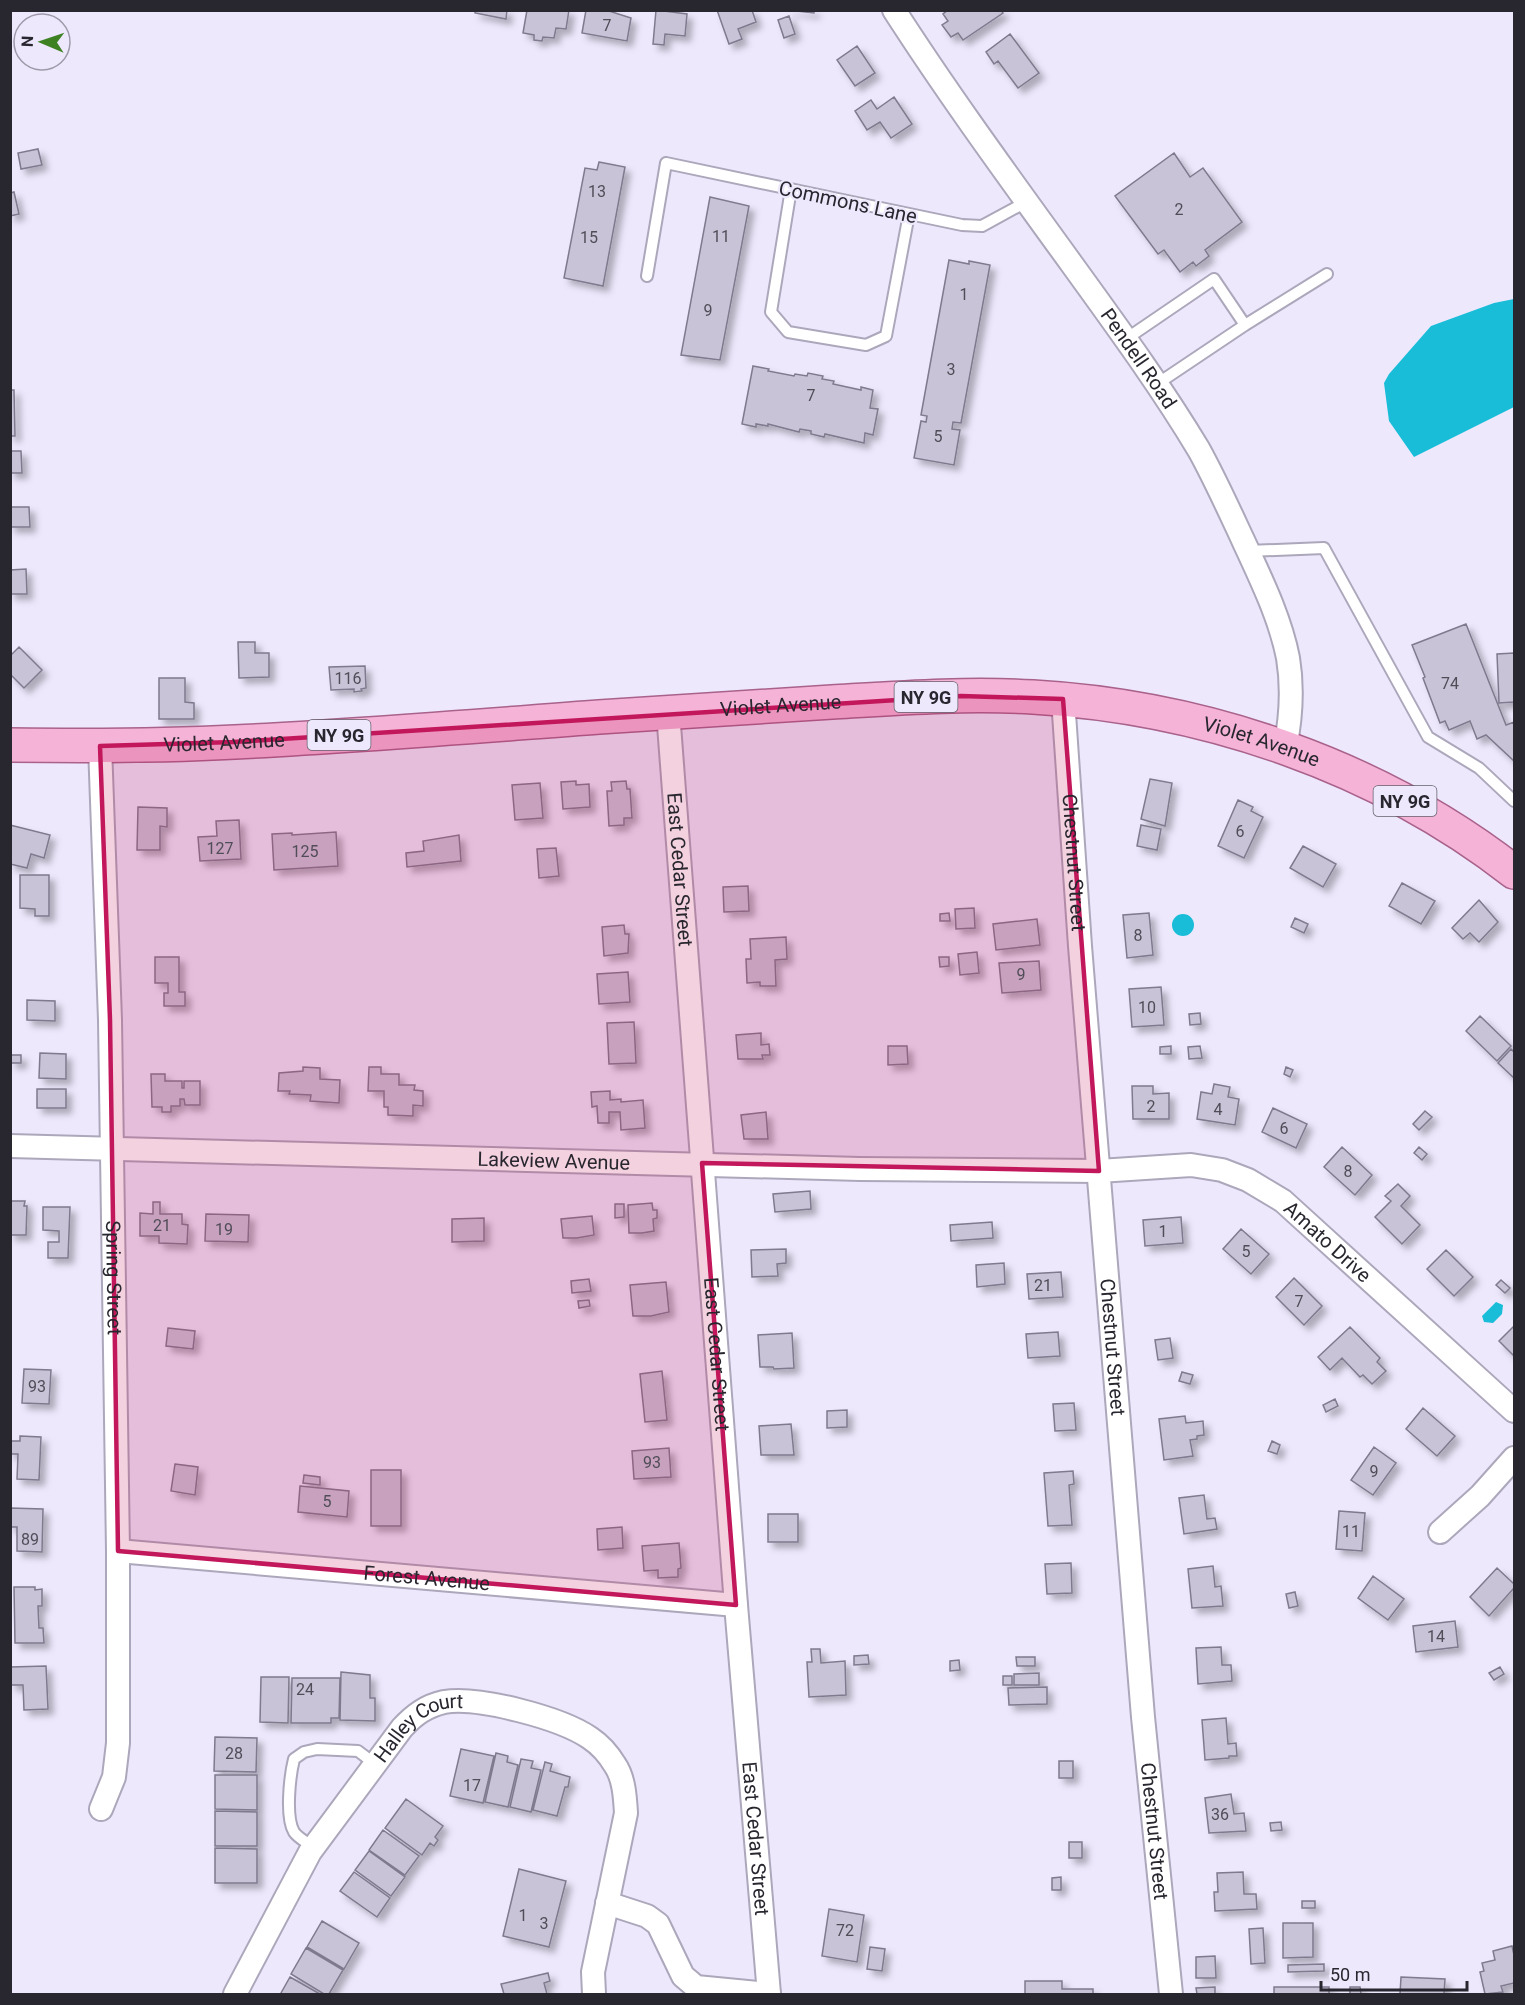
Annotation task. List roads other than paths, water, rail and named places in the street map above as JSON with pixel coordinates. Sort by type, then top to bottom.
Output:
[{"type":"main road","name":"Violet Avenue","points":[[10,745],[100,746],[234,742],[668,712],[961,696],[1063,699],[1136,709],[1174,717],[1230,730],[1285,748],[1349,774],[1402,800],[1508,864]]},
{"type":"street","name":"Pendell Road","points":[[894,10],[1026,202],[1126,339],[1200,453],[1248,551],[1271,605],[1288,657],[1291,709],[1285,748]]},
{"type":"street","name":"Chestnut Street","points":[[1063,699],[1080,946],[1147,1763],[1171,1995]]},
{"type":"street","name":"East Cedar Street","points":[[668,712],[736,1605],[769,1995]]},
{"type":"street","name":"Spring Street","points":[[100,746],[110,1020],[118,1551],[118,1743],[114,1777],[101,1809]]},
{"type":"street","name":"Lakeview Avenue","points":[[10,1146],[860,1169],[1099,1171]]},
{"type":"street","name":"Amato Drive","points":[[1099,1171],[1191,1165],[1222,1170],[1248,1180],[1282,1201],[1312,1226],[1515,1411]]},
{"type":"street","points":[[1440,1532],[1480,1496],[1515,1458]]},
{"type":"street","name":"Forest Avenue","points":[[118,1551],[736,1605]]},
{"type":"street","name":"Halley Court","points":[[234,1995],[313,1847],[415,1714],[444,1702],[492,1704],[563,1725],[591,1738],[617,1767],[625,1792],[626,1813],[593,1972],[594,1995]]},
{"type":"street","points":[[607,1903],[647,1916],[658,1924],[683,1976],[696,1987],[769,1995]]},
{"type":"lane","name":"Commons Lane","points":[[647,276],[666,163],[962,225],[982,226],[1026,202]]},
{"type":"lane","points":[[791,189],[771,312],[788,332],[866,345],[886,336],[909,214]]},
{"type":"lane","points":[[1157,384],[1327,274]]},
{"type":"lane","points":[[1126,339],[1214,279],[1245,325]]},
{"type":"lane","points":[[1248,551],[1324,548],[1428,737],[1479,768],[1515,801]]},
{"type":"lane","points":[[313,1847],[295,1833],[290,1821],[290,1772],[294,1759],[304,1752],[317,1749],[348,1750],[358,1751],[375,1764]]},
{"type":"water","points":[[1514,299],[1514,407],[1414,457],[1389,421],[1384,383],[1389,374],[1431,326],[1494,303]]},
{"type":"water","points":[[1183,914],[1191,917],[1194,925],[1191,933],[1183,936],[1175,933],[1172,925],[1175,917]]},
{"type":"water","points":[[1496,1302],[1503,1305],[1502,1314],[1493,1323],[1484,1322],[1482,1316]]}]
